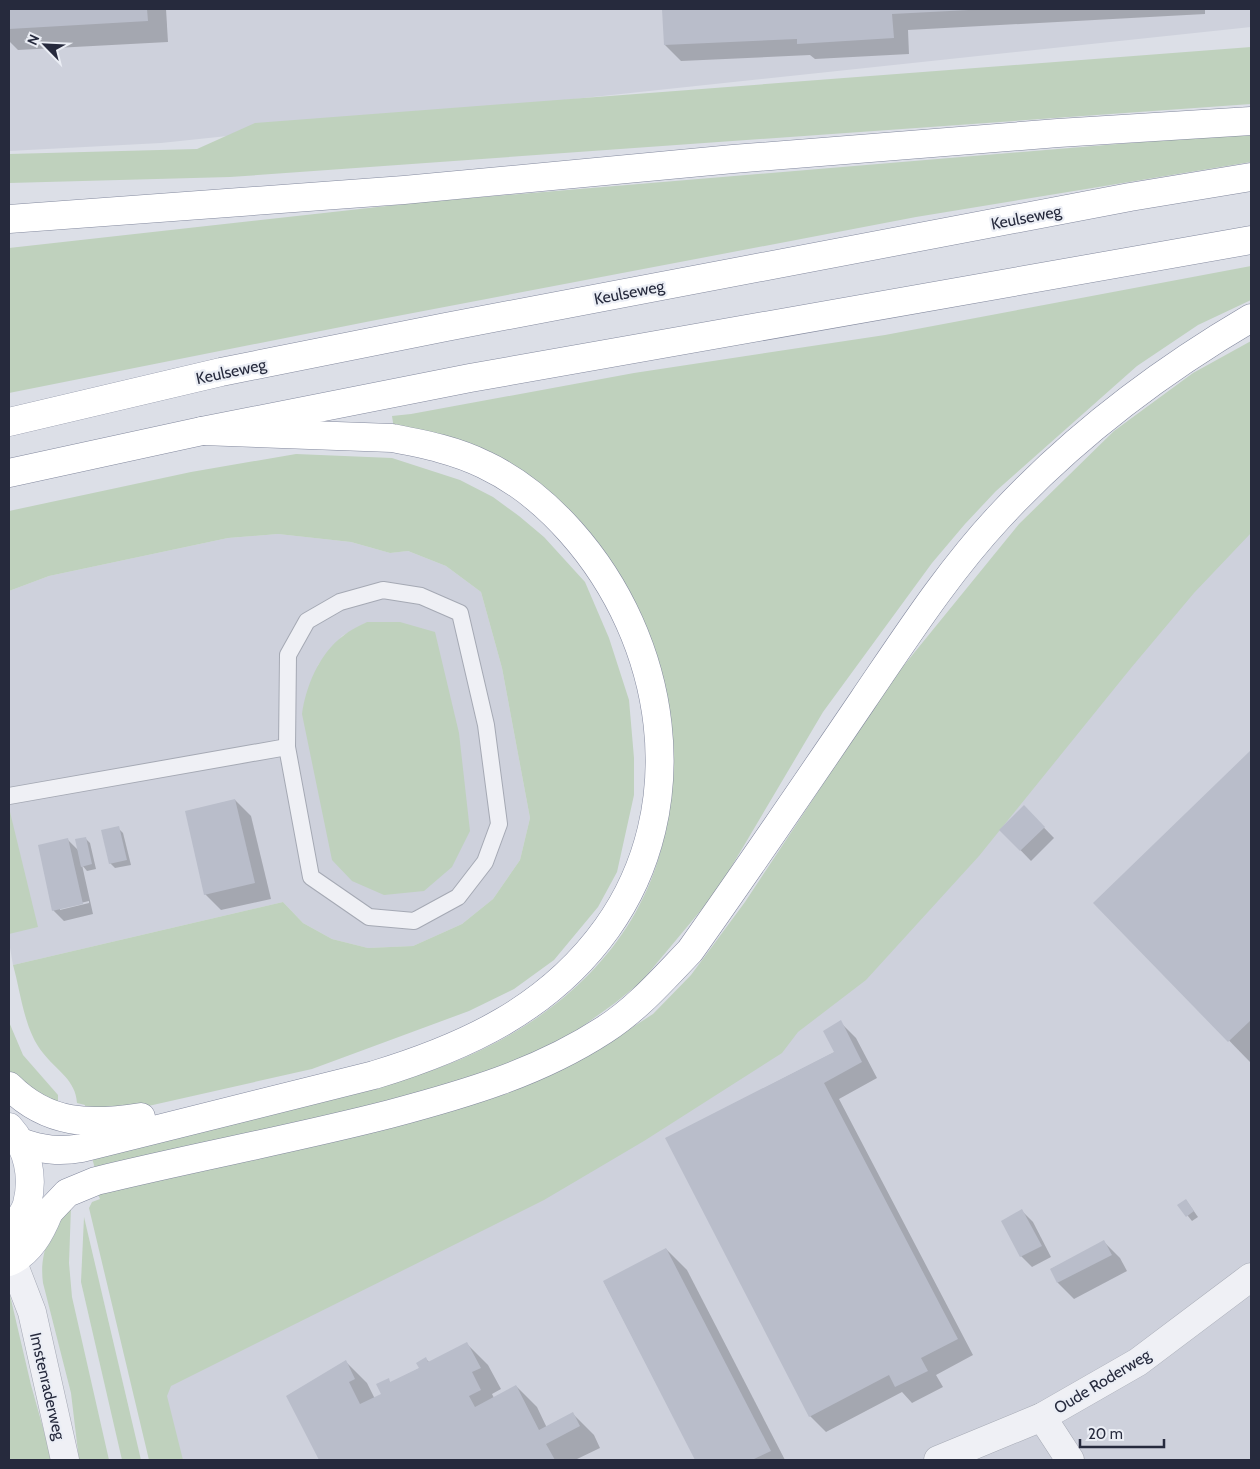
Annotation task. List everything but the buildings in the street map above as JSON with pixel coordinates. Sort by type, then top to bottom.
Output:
[{"type":"main road","points":[[12,219],[404,190],[743,158],[1048,133],[1251,121]]},
{"type":"main road","name":"Keulseweg","points":[[9,422],[221,372],[436,329],[1130,197],[1251,177]]},
{"type":"main road","points":[[9,473],[202,431],[470,378],[1251,240]]},
{"type":"main road","points":[[11,1261],[34,1242],[49,1212],[67,1193],[96,1181],[332,1129],[469,1094],[545,1064],[605,1030],[651,993],[690,951],[929,602],[998,518],[1116,409],[1185,358],[1251,318]]},
{"type":"main road","points":[[14,1134],[38,1148],[67,1150],[177,1125],[415,1062],[495,1028],[530,1006],[586,953],[606,929],[630,890],[650,838],[655,811],[659,766],[655,702],[633,625],[604,573],[564,524],[539,500],[485,465],[422,443],[392,438],[202,431]]},
{"type":"main road","points":[[9,1086],[18,1095],[39,1109],[78,1121],[108,1122],[142,1117],[177,1125]]},
{"type":"main road","points":[[11,1261],[15,1226],[26,1206],[31,1184],[28,1162],[14,1134]]},
{"type":"street","name":"Imstenraderweg","points":[[32,1312],[34,1242]]},
{"type":"street","name":"Imstenraderweg","points":[[11,1261],[32,1312],[65,1460]]},
{"type":"street","name":"Oude Roderweg","points":[[938,1460],[1042,1417],[1138,1362],[1251,1277]]},
{"type":"street","points":[[1042,1417],[1070,1460]]},
{"type":"lane","points":[[383,590],[421,596],[460,613],[486,725],[499,824],[485,862],[458,897],[414,921],[369,917],[311,877],[287,747],[288,655],[307,622],[340,602],[383,590]]},
{"type":"lane","points":[[9,796],[287,747]]},
{"type":"shaded area","points":[[9,9],[1251,9],[1251,27],[161,143],[9,151]]},
{"type":"shaded area","points":[[1251,440],[1251,1460],[153,1460],[116,1290],[724,1074]]},
{"type":"shaded area","points":[[278,534],[351,542],[390,553],[408,551],[446,566],[481,592],[502,668],[530,818],[520,860],[493,899],[462,924],[413,946],[368,948],[332,939],[303,923],[283,902],[13,965],[9,942],[9,591],[49,576],[228,538]],"holes":[[[367,622],[317,666],[342,636]]]},
{"type":"green space","points":[[1251,47],[1251,104],[230,177],[9,183],[9,154],[197,149],[255,123]]},
{"type":"green space","points":[[1251,135],[1251,162],[916,217],[371,321],[9,393],[9,248],[423,202],[1178,139]]},
{"type":"green space","points":[[1251,266],[1251,300],[1198,325],[1137,366],[996,491],[965,524],[932,563],[823,712],[717,891],[641,982],[615,1003],[576,1031],[531,1054],[488,1071],[406,1096],[96,1172],[92,1158],[412,1077],[463,1058],[510,1035],[554,1006],[592,972],[624,932],[648,887],[664,837],[671,782],[671,748],[669,715],[664,684],[646,626],[632,598],[595,541],[394,429],[392,416],[634,373],[885,335]]},
{"type":"green space","points":[[1251,341],[1251,533],[1194,593],[979,856],[866,980],[798,1032],[782,1053],[644,1141],[544,1200],[171,1386],[167,1396],[183,1460],[149,1460],[89,1208],[92,1202],[100,1199],[97,1192],[410,1123],[506,1094],[591,1054],[653,1014],[691,975],[745,902],[892,680],[1019,524],[1114,431],[1193,373]]},
{"type":"green space","points":[[296,454],[392,458],[460,480],[493,497],[519,516],[544,537],[585,582],[609,638],[629,700],[634,758],[634,795],[617,872],[598,907],[554,960],[514,989],[469,1011],[312,1069],[135,1109],[85,1113],[85,1105],[77,1103],[73,1088],[43,1053],[31,1033],[13,965],[283,902],[303,923],[332,939],[368,948],[413,946],[462,924],[493,899],[520,860],[530,818],[502,668],[481,592],[446,566],[408,551],[390,553],[351,542],[278,534],[228,538],[49,576],[9,591],[9,511],[191,472]]},
{"type":"green space","points":[[367,622],[400,622],[435,632],[459,733],[470,831],[452,867],[424,891],[384,895],[352,881],[332,860],[302,714],[310,682],[327,652],[346,634]]},
{"type":"green space","points":[[9,813],[38,927],[9,934]]},
{"type":"green space","points":[[9,1022],[23,1055],[58,1095],[58,1106],[18,1081],[9,1070]]},
{"type":"green space","points":[[71,1207],[69,1263],[72,1297],[109,1460],[79,1460],[71,1393],[43,1283],[43,1262],[48,1242],[57,1224]]},
{"type":"green space","points":[[84,1217],[141,1460],[122,1460],[81,1282]]},
{"type":"green space","points":[[9,1291],[31,1385],[52,1460],[9,1460]]}]
